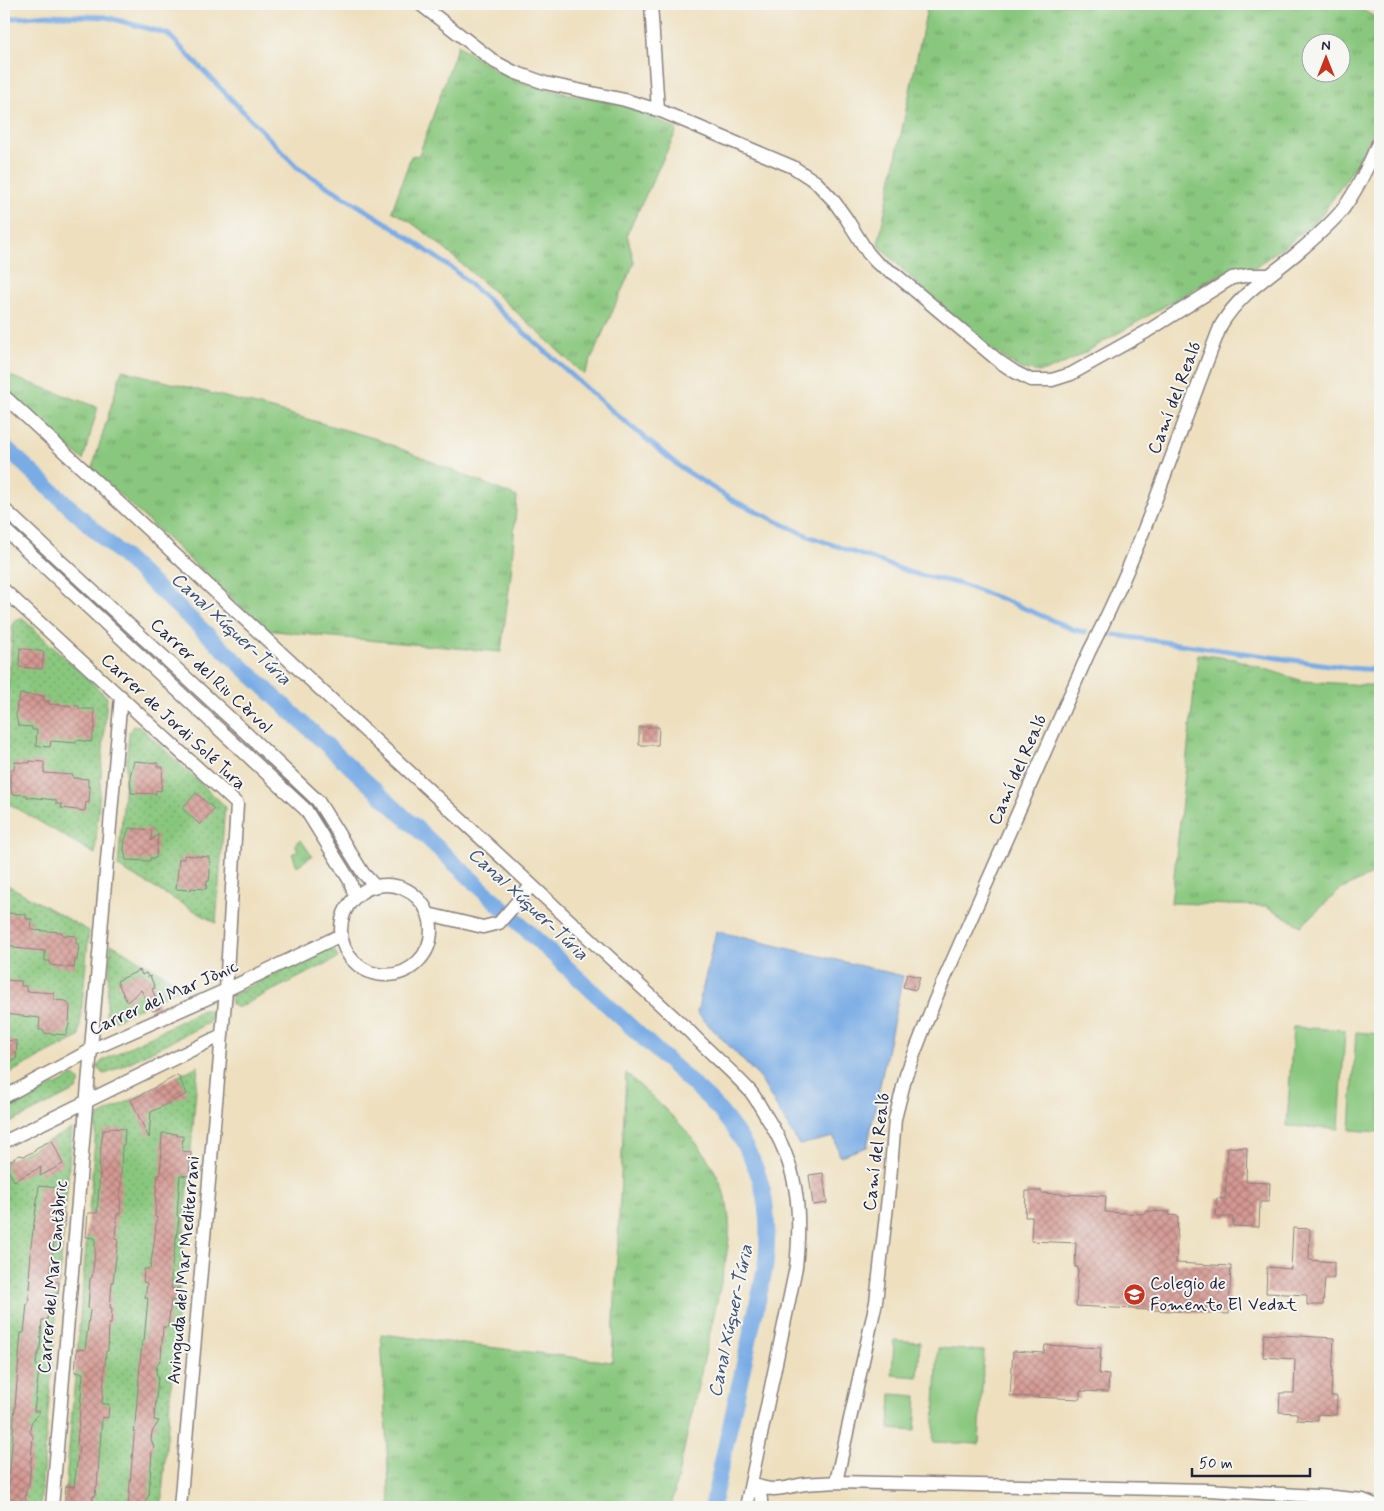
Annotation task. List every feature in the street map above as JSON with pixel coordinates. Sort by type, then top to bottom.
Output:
[{"type":"street","points":[[420,4],[495,62],[514,72],[545,83],[625,100],[658,110],[794,167],[816,182],[833,200],[868,253],[878,263],[895,274],[1000,362],[1031,380],[1052,380],[1071,374],[1146,332],[1232,278],[1249,275],[1268,275]]},
{"type":"street","points":[[651,4],[658,110]]},
{"type":"street","name":"Camí del Realó","points":[[836,1482],[876,1302],[895,1119],[906,1075],[935,1000],[1089,652],[1110,611],[1149,516],[1222,325],[1229,312],[1238,302],[1295,254],[1342,210],[1366,172],[1380,138]]},
{"type":"street","points":[[4,396],[527,890],[682,1026],[751,1092],[773,1127],[790,1166],[796,1192],[800,1231],[796,1266],[746,1507]]},
{"type":"street","name":"Carrer del Riu Cèrvol","points":[[4,509],[318,801],[363,873],[375,886]]},
{"type":"street","name":"Carrer del Riu Cèrvol","points":[[4,529],[306,810],[350,881],[355,897]]},
{"type":"street","points":[[4,590],[4,605]]},
{"type":"street","name":"Carrer de Jordi Solé Tura","points":[[4,590],[237,804],[222,1035]]},
{"type":"street","name":"Carrer del Mar Cantàbric","points":[[52,1507],[121,696]]},
{"type":"street","points":[[388,885],[401,888],[412,894],[422,903],[428,914],[431,929],[428,944],[421,958],[410,968],[396,974],[366,971],[354,962],[345,949],[341,935],[342,921],[346,908],[364,890],[375,886],[388,885]]},
{"type":"street","points":[[428,914],[483,927],[499,923],[527,890]]},
{"type":"street","name":"Carrer del Mar Jònic","points":[[4,1097],[92,1050],[226,990],[341,935]]},
{"type":"street","points":[[4,1142],[222,1035]]},
{"type":"street","name":"Avinguda del Mar Mediterrani","points":[[180,1507],[222,1035]]},
{"type":"street","points":[[761,1507],[770,1493],[779,1490],[805,1484],[836,1482],[1208,1490],[1334,1497],[1363,1500],[1380,1507]]},
{"type":"street","points":[[751,1484],[779,1490]]},
{"type":"street","points":[[751,1484],[759,1490],[762,1497],[761,1507]]},
{"type":"green space","points":[[928,4],[1352,4],[1380,20],[1380,113],[1364,150],[1321,216],[1287,245],[1255,268],[1220,274],[1072,360],[1049,370],[1039,372],[1021,369],[961,327],[878,245]]},
{"type":"green space","points":[[458,45],[474,57],[518,81],[541,88],[632,108],[677,130],[627,234],[634,263],[584,375],[439,244],[412,223],[392,211],[411,156],[419,155]]},
{"type":"green space","points":[[122,370],[377,439],[517,497],[511,574],[501,652],[266,630],[92,469]]},
{"type":"green space","points":[[4,374],[98,407],[83,460],[4,388]]},
{"type":"green space","points":[[17,619],[23,619],[107,697],[95,854],[4,801],[4,734],[13,625]]},
{"type":"green space","points":[[1198,654],[1234,659],[1303,681],[1380,686],[1380,871],[1340,890],[1301,926],[1266,906],[1171,903]]},
{"type":"green space","points":[[133,726],[139,726],[225,806],[216,923],[118,867],[129,732]]},
{"type":"green space","points":[[301,840],[312,856],[297,866],[292,854],[298,850],[295,844]]},
{"type":"green space","points":[[4,883],[89,931],[79,1037],[4,1076]]},
{"type":"green space","points":[[111,944],[184,986],[116,1020],[109,1019],[106,1015]]},
{"type":"green space","points":[[332,945],[338,958],[239,1007],[231,1004],[230,998],[233,995]]},
{"type":"green space","points":[[202,1010],[211,1012],[212,1016],[208,1023],[108,1073],[103,1074],[98,1069],[98,1065],[102,1061]]},
{"type":"green space","points":[[1293,1027],[1345,1030],[1339,1129],[1287,1126]]},
{"type":"green space","points":[[1356,1032],[1380,1034],[1380,1132],[1350,1130]]},
{"type":"green space","points":[[198,1066],[161,1507],[64,1507],[97,1117]]},
{"type":"green space","points":[[626,1073],[676,1120],[706,1156],[717,1175],[725,1196],[729,1219],[726,1259],[671,1507],[390,1507],[381,1334],[612,1362]]},
{"type":"green space","points":[[74,1076],[80,1083],[76,1090],[4,1126],[4,1110]]},
{"type":"green space","points":[[72,1129],[40,1507],[4,1507],[4,1163]]},
{"type":"green space","points":[[894,1340],[920,1342],[918,1377],[892,1375]]},
{"type":"green space","points":[[938,1348],[984,1351],[979,1444],[933,1442]]},
{"type":"green space","points":[[891,1394],[917,1396],[915,1431],[889,1429]]},
{"type":"water","points":[[716,931],[903,976],[867,1147],[840,1156],[834,1137],[799,1145],[759,1077],[697,1013]]},
{"type":"building","points":[[20,648],[44,652],[42,669],[19,667]]},
{"type":"building","points":[[20,694],[44,696],[44,701],[49,701],[49,704],[79,706],[79,709],[94,709],[95,726],[91,742],[76,740],[76,743],[51,741],[50,747],[36,746],[37,730],[32,730],[32,727],[18,726],[16,715]]},
{"type":"building","points":[[639,727],[659,727],[658,745],[639,745]]},
{"type":"building","points":[[30,761],[44,762],[44,773],[73,775],[73,778],[88,779],[88,787],[90,787],[89,803],[86,802],[85,811],[61,808],[62,804],[56,804],[56,800],[12,794],[10,778],[15,762],[30,763]]},
{"type":"building","points":[[134,761],[158,763],[158,767],[163,767],[161,791],[156,790],[156,794],[131,793],[130,776]]},
{"type":"building","points":[[196,793],[214,809],[200,825],[182,808]]},
{"type":"building","points":[[129,828],[152,830],[151,841],[158,834],[156,858],[150,858],[150,861],[126,860],[124,849]]},
{"type":"building","points":[[184,855],[209,857],[210,873],[206,889],[176,889],[179,859],[184,859]]},
{"type":"building","points":[[4,913],[26,914],[26,919],[32,919],[31,930],[62,932],[62,935],[76,936],[76,944],[79,944],[74,968],[50,965],[50,961],[45,961],[45,951],[14,948],[14,946],[4,945]]},
{"type":"building","points":[[140,970],[142,975],[146,973],[148,977],[150,976],[155,988],[152,989],[160,1008],[153,1011],[141,990],[127,1002],[117,981]]},
{"type":"building","points":[[907,974],[920,977],[916,990],[903,987]]},
{"type":"building","points":[[4,980],[21,981],[21,986],[26,986],[26,991],[54,993],[54,1000],[66,1001],[70,1006],[69,1025],[66,1035],[44,1033],[44,1030],[39,1030],[40,1018],[4,1014]]},
{"type":"building","points":[[4,1040],[17,1041],[16,1060],[4,1060]]},
{"type":"building","points":[[178,1075],[187,1094],[151,1112],[149,1138],[131,1100]]},
{"type":"building","points":[[110,1128],[125,1129],[124,1145],[122,1145],[120,1214],[117,1214],[115,1239],[118,1240],[110,1308],[112,1308],[111,1324],[109,1324],[102,1404],[109,1404],[108,1418],[102,1417],[97,1487],[95,1496],[93,1496],[92,1507],[64,1507],[66,1486],[74,1487],[79,1447],[77,1444],[83,1373],[75,1372],[77,1349],[85,1350],[90,1310],[88,1308],[90,1279],[92,1277],[95,1252],[95,1238],[86,1237],[88,1213],[97,1213],[103,1130],[109,1130]]},
{"type":"building","points":[[162,1133],[183,1136],[182,1151],[191,1152],[189,1176],[180,1175],[177,1215],[179,1218],[171,1273],[171,1288],[179,1289],[178,1301],[171,1300],[168,1327],[163,1327],[161,1358],[157,1365],[156,1372],[158,1378],[154,1420],[159,1421],[152,1432],[151,1440],[154,1447],[152,1451],[149,1495],[145,1502],[145,1507],[128,1507],[142,1341],[144,1341],[148,1298],[145,1298],[147,1283],[143,1282],[144,1269],[150,1269],[154,1243],[157,1217],[155,1217],[156,1190],[158,1175],[160,1175]]},
{"type":"building","points":[[52,1140],[63,1164],[40,1176],[41,1167],[14,1181],[5,1164],[20,1155],[24,1156],[35,1151],[36,1148]]},
{"type":"building","points":[[1228,1147],[1247,1148],[1246,1182],[1270,1183],[1269,1202],[1260,1202],[1259,1227],[1233,1226],[1233,1217],[1216,1217],[1217,1198],[1225,1199]]},
{"type":"building","points":[[823,1173],[827,1203],[813,1205],[809,1175]]},
{"type":"building","points":[[39,1186],[58,1188],[58,1206],[65,1214],[64,1227],[56,1226],[51,1266],[50,1281],[59,1282],[58,1294],[51,1294],[47,1320],[42,1320],[40,1350],[37,1356],[36,1364],[39,1370],[34,1411],[40,1411],[31,1423],[30,1431],[33,1437],[29,1485],[25,1498],[29,1507],[7,1507],[21,1333],[24,1333],[28,1304],[31,1279],[29,1279],[30,1253]]},
{"type":"building","points":[[1026,1191],[1106,1196],[1105,1212],[1145,1214],[1145,1211],[1170,1212],[1169,1215],[1178,1216],[1176,1263],[1231,1266],[1229,1314],[1076,1306],[1078,1267],[1075,1267],[1076,1243],[1031,1241],[1032,1217],[1025,1217]]},
{"type":"building","points":[[1293,1228],[1310,1229],[1309,1260],[1334,1262],[1334,1278],[1325,1278],[1323,1305],[1307,1305],[1307,1295],[1266,1293],[1267,1267],[1291,1269]]},
{"type":"building","points":[[1264,1334],[1334,1338],[1331,1396],[1337,1396],[1336,1415],[1318,1414],[1318,1421],[1297,1420],[1297,1413],[1279,1412],[1280,1393],[1294,1393],[1295,1359],[1263,1357]]},
{"type":"building","points":[[1045,1345],[1101,1348],[1099,1374],[1109,1375],[1108,1392],[1080,1391],[1080,1399],[1010,1396],[1013,1351],[1044,1353]]},
{"type":"waterway","points":[[4,19],[48,15],[106,17],[168,34],[299,169],[390,225],[453,269],[611,410],[680,467],[732,500],[808,536],[915,574],[957,583],[1007,601],[1075,630],[1085,632]]},
{"type":"waterway","name":"Canal Xúquer-Túria","points":[[4,446],[711,1101],[741,1139],[752,1158],[765,1198],[767,1244],[765,1269],[712,1507]]},
{"type":"waterway","points":[[1114,635],[1350,668],[1380,670]]},
{"type":"place","name":"Colegio de Fomento El Vedat","points":[[1134,1294]]}]
